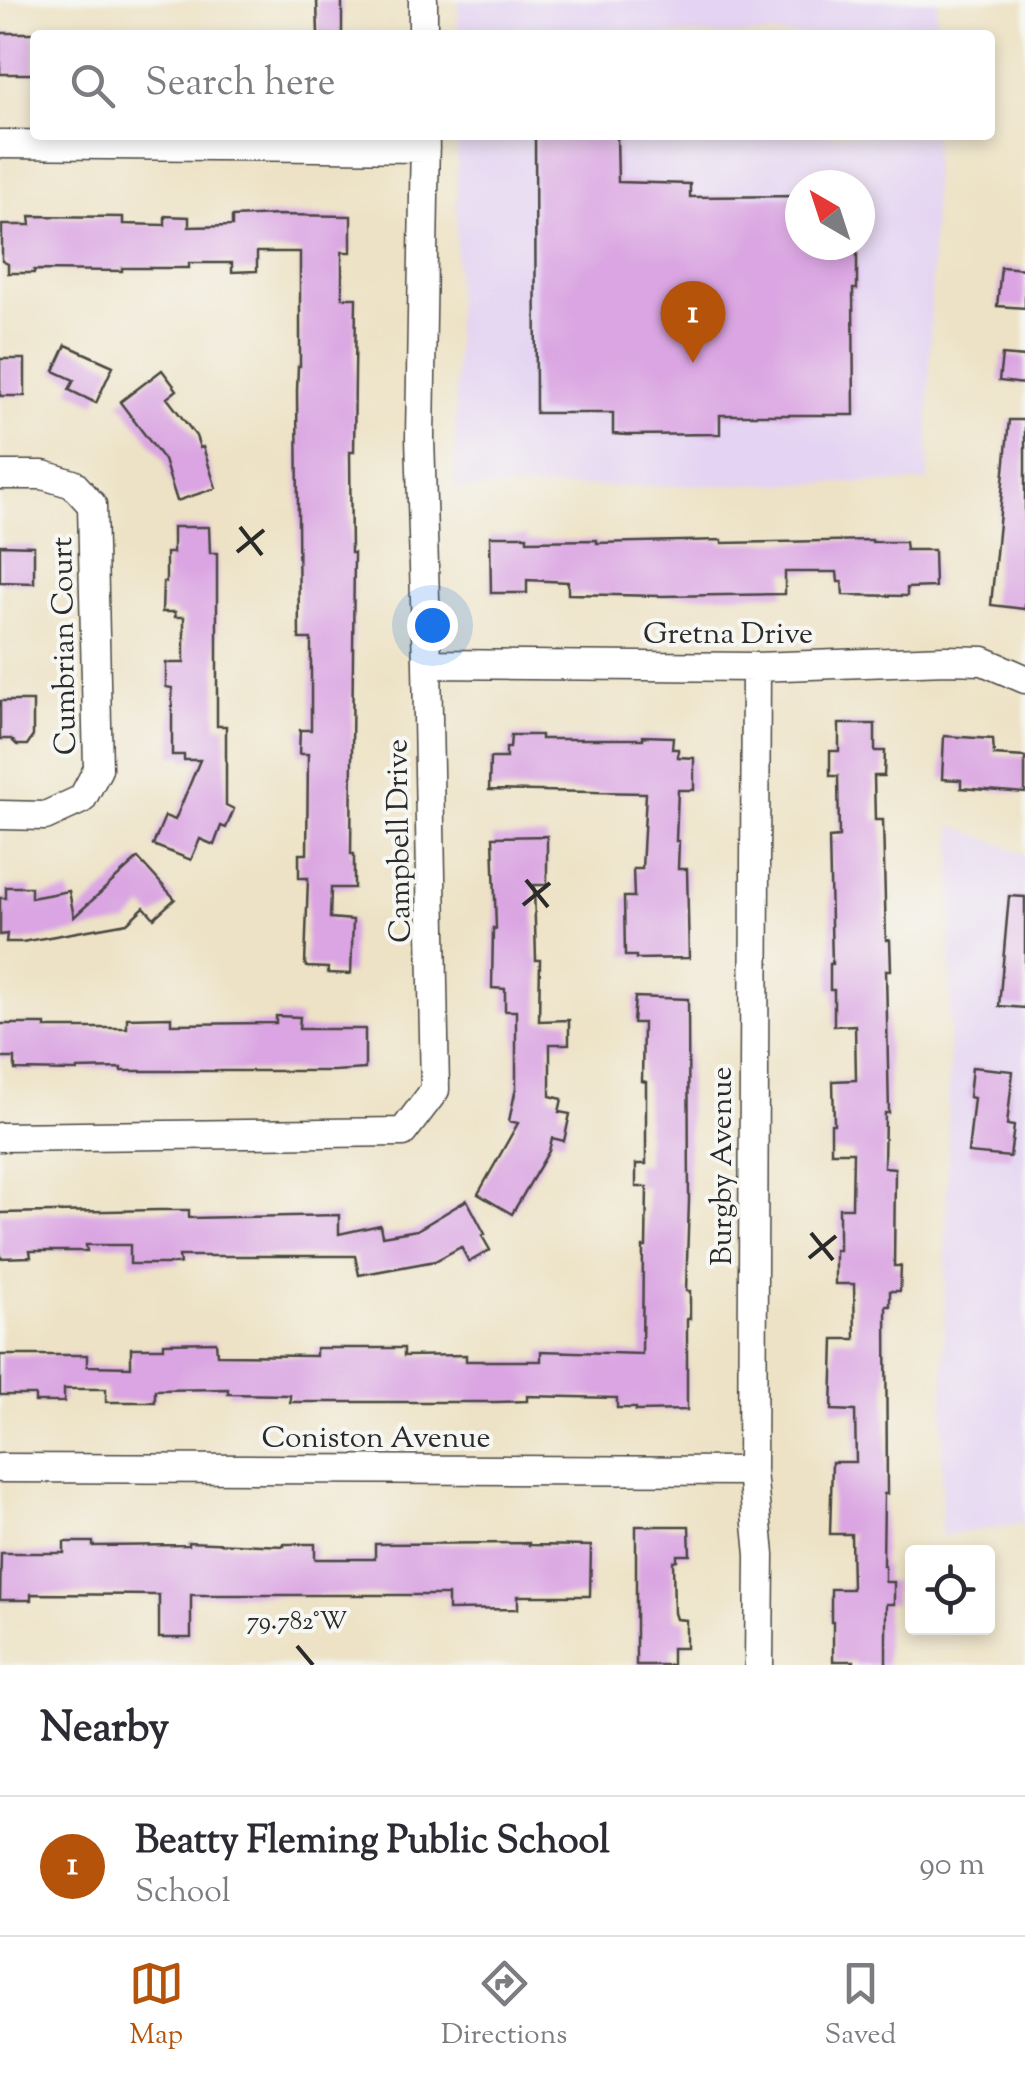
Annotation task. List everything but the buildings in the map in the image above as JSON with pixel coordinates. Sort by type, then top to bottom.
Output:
[{"type":"street","points":[[423,0],[423,30]]},
{"type":"street","points":[[0,144],[425,141]]},
{"type":"street","name":"Campbell Drive","points":[[0,1137],[403,1132],[435,1090],[420,437],[425,141]]},
{"type":"street","name":"Cumbrian Court","points":[[0,474],[42,475],[73,484],[92,505],[98,769],[82,799],[46,816],[0,815]]},
{"type":"street","name":"Gretna Drive","points":[[427,664],[756,668],[946,660],[983,661],[1025,679]]},
{"type":"street","name":"Burgby Avenue","points":[[756,668],[752,1472],[760,1556],[758,1665]]},
{"type":"street","name":"Coniston Avenue","points":[[0,1468],[752,1472]]},
{"type":"shaded area","points":[[458,0],[937,0],[936,30],[458,30]]},
{"type":"shaded area","points":[[457,140],[934,140],[928,482],[455,489]]},
{"type":"shaded area","points":[[953,825],[1025,855],[1025,1523],[941,1536]]},
{"type":"place","name":"Beatty Fleming Public School","points":[[693,363]]}]
